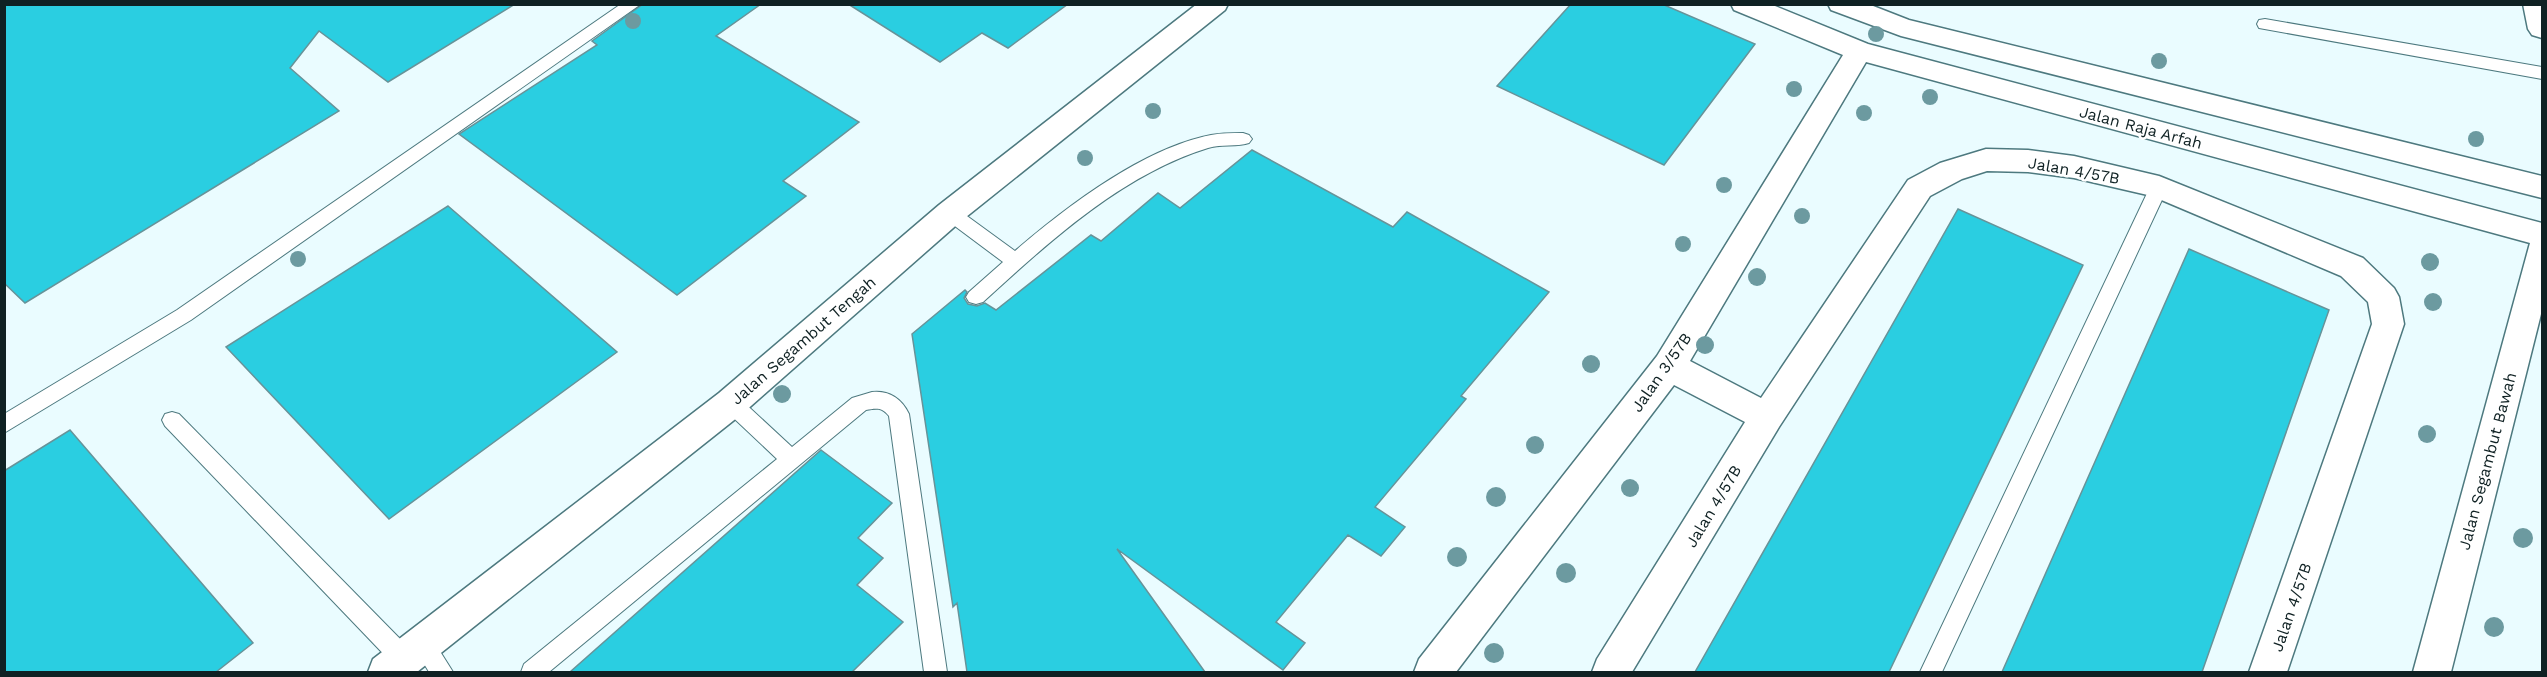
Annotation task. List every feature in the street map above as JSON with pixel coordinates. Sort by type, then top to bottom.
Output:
[{"type":"street","name":"Jalan Segambut Tengah","points":[[405,659],[730,403],[950,213],[1215,4]]},
{"type":"street","name":"Jalan Raja Arfah","points":[[1744,4],[1859,51],[2542,235]]},
{"type":"street","points":[[1841,4],[1900,27],[2542,187]]},
{"type":"street","points":[[2536,4],[2542,29]]},
{"type":"street","name":"Jalan 3/57B","points":[[1433,672],[1668,366],[1859,51]]},
{"type":"street","name":"Jalan 4/57B","points":[[1611,672],[1767,417],[1919,188],[1951,171],[1986,160],[2028,161],[2074,167],[2159,187],[2352,267],[2383,297],[2388,324],[2268,672]]},
{"type":"street","name":"Jalan Segambut Bawah","points":[[2432,672],[2542,250]]},
{"type":"street","points":[[1668,366],[1767,417]]},
{"type":"lane","points":[[4,425],[184,315],[633,4]]},
{"type":"lane","points":[[2265,24],[2542,73]]},
{"type":"lane","points":[[976,297],[1036,243],[1139,170],[1204,143],[1243,139]]},
{"type":"lane","points":[[1931,672],[2159,187]]},
{"type":"lane","points":[[950,213],[1015,261]]},
{"type":"lane","points":[[532,672],[859,404],[877,398],[892,403],[900,414],[930,667]]},
{"type":"lane","points":[[730,403],[792,460]]},
{"type":"lane","points":[[172,420],[405,659],[442,672]]},
{"type":"building","points":[[4,4],[515,4],[388,82],[319,31],[290,68],[339,111],[25,303],[4,283]]},
{"type":"building","points":[[643,4],[761,4],[716,36],[859,122],[783,181],[806,196],[677,295],[459,134],[597,45],[592,41]]},
{"type":"building","points":[[848,4],[1068,4],[1008,48],[982,33],[940,62]]},
{"type":"building","points":[[1571,4],[1662,4],[1755,44],[1664,165],[1497,86]]},
{"type":"building","points":[[1252,150],[1393,227],[1407,212],[1549,292],[1461,396],[1466,399],[1375,507],[1405,527],[1381,556],[1348,535],[1276,622],[1305,643],[1283,670],[1117,549],[1205,672],[967,672],[957,603],[953,607],[912,334],[965,290],[967,292],[964,298],[968,304],[977,306],[985,303],[996,310],[1091,235],[1101,241],[1158,193],[1180,208]]},
{"type":"building","points":[[448,206],[617,352],[389,519],[226,347]]},
{"type":"building","points":[[1958,209],[2083,265],[1889,672],[1695,672]]},
{"type":"building","points":[[2189,249],[2329,310],[2202,672],[2002,672]]},
{"type":"building","points":[[70,430],[253,643],[216,672],[4,672],[4,471]]},
{"type":"building","points":[[821,450],[892,503],[858,538],[883,558],[857,585],[903,622],[852,672],[570,672]]}]
